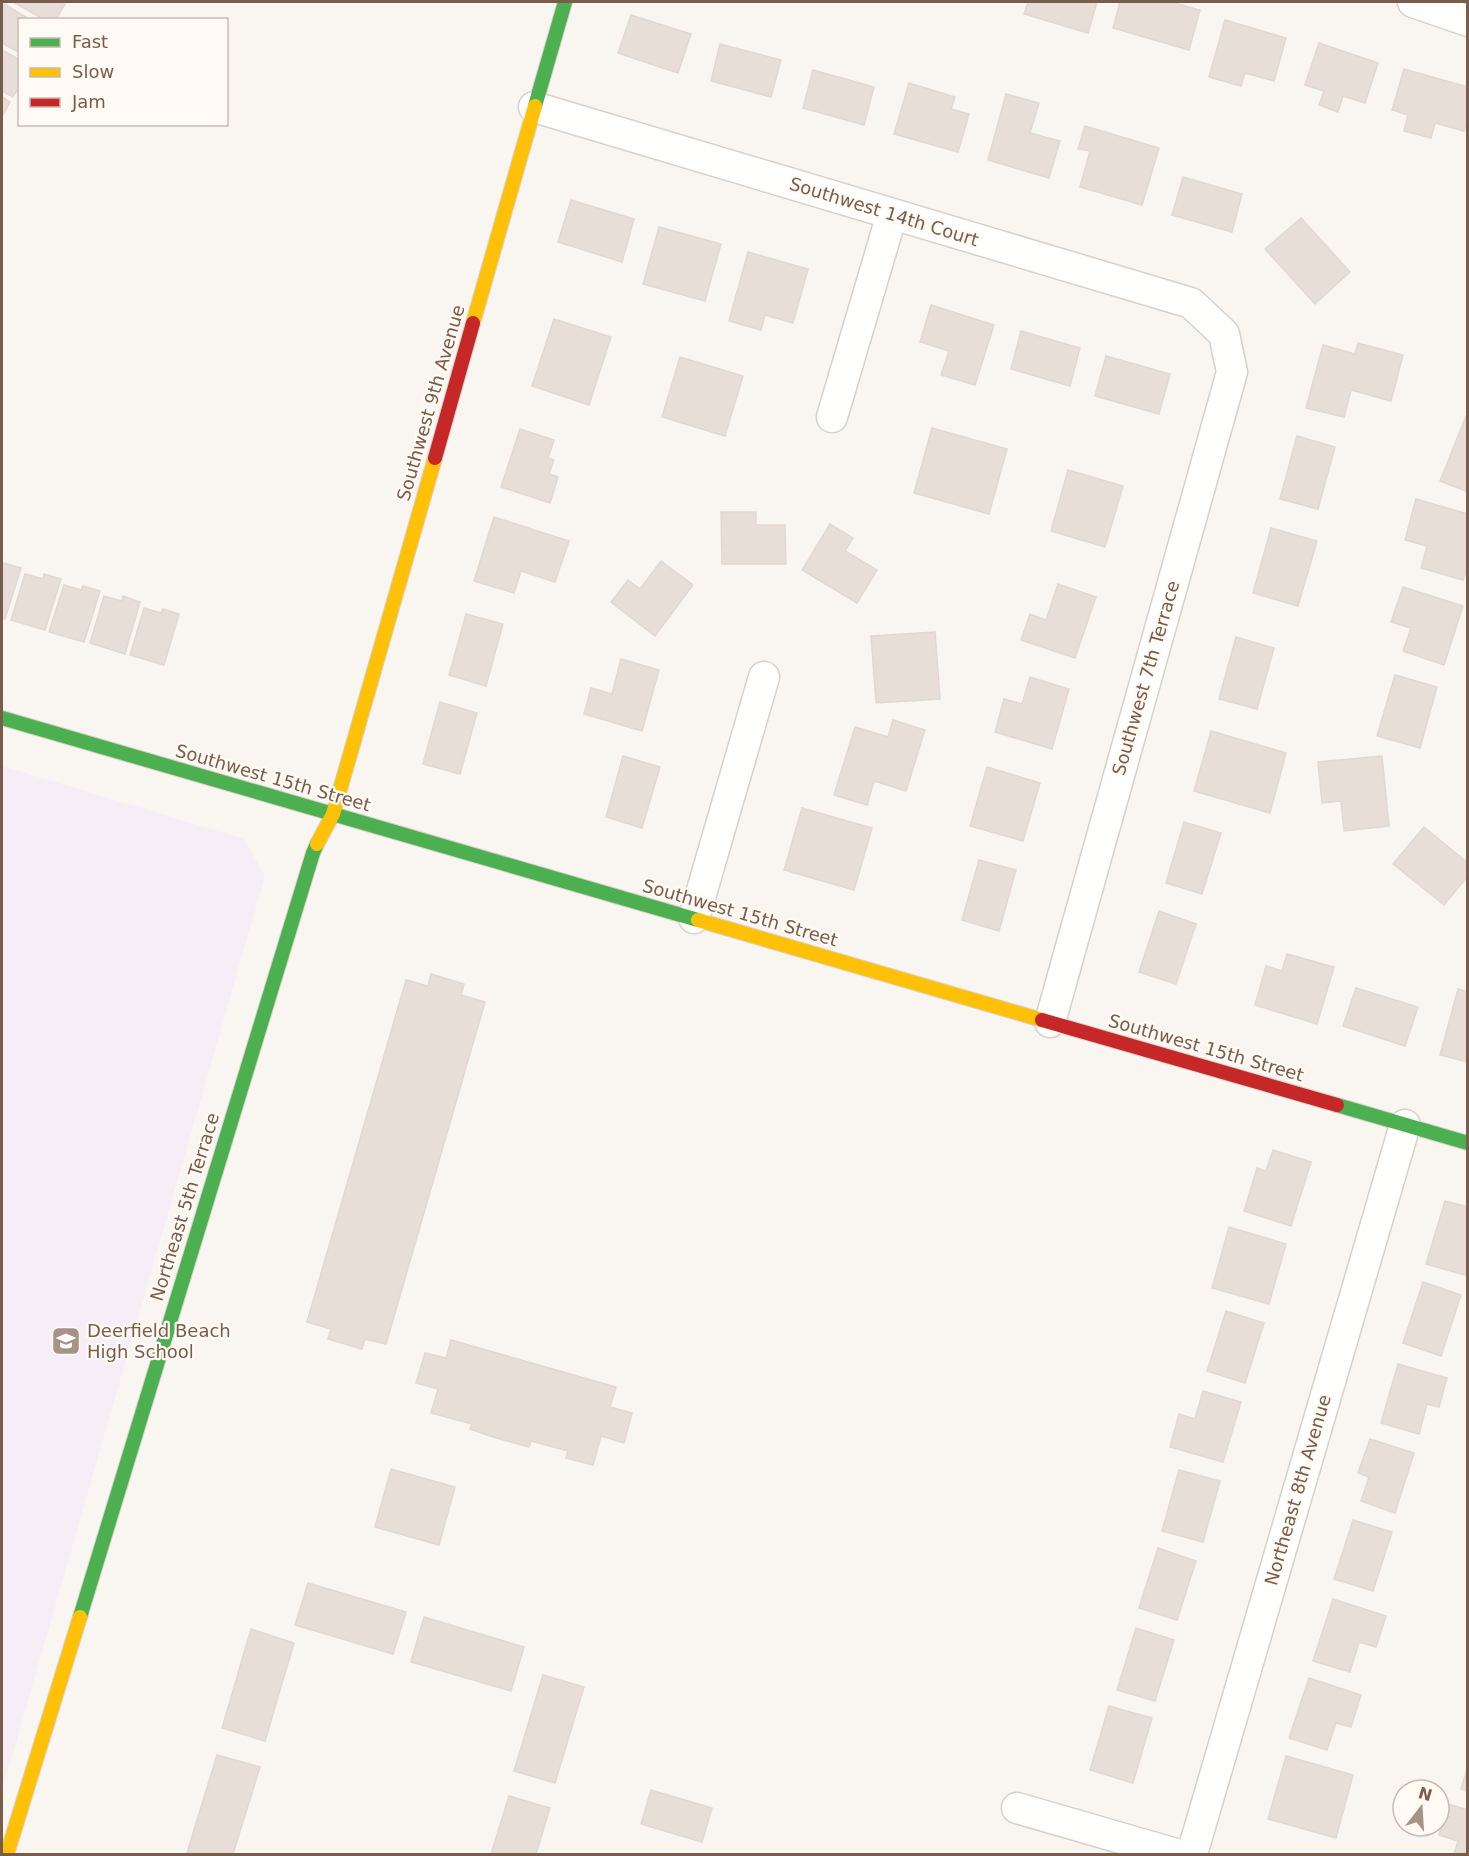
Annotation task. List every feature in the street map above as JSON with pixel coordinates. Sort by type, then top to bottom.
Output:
[{"type":"street","name":"Southwest 9th Avenue","points":[[333,814],[566,2]]},
{"type":"street","points":[[1413,2],[1467,21]]},
{"type":"street","name":"Southwest 14th Court","points":[[534,107],[1191,303],[1224,334]]},
{"type":"street","points":[[832,417],[892,214]]},
{"type":"street","name":"Southwest 7th Terrace","points":[[1050,1022],[1232,372],[1224,334]]},
{"type":"street","points":[[694,918],[764,677]]},
{"type":"street","name":"Southwest 15th Street","points":[[2,718],[1467,1143]]},
{"type":"street","name":"Northeast 5th Terrace","points":[[7,1854],[313,853],[333,814]]},
{"type":"street","name":"Northeast 8th Avenue","points":[[1192,1854],[1405,1125]]},
{"type":"street","points":[[1017,1808],[1176,1854]]},
{"type":"shaded area","name":"Deerfield Beach High School","points":[[2,766],[244,839],[265,876],[2,1791]]},
{"type":"building","points":[[13,2],[66,2],[57,18],[41,18]]},
{"type":"building","points":[[1028,2],[1097,2],[1088,33],[1024,14]]},
{"type":"building","points":[[1120,2],[1171,2],[1200,10],[1189,50],[1113,28]]},
{"type":"building","points":[[4,4],[28,18],[18,18],[18,52],[2,43],[2,7]]},
{"type":"building","points":[[631,15],[691,34],[678,73],[618,53]]},
{"type":"building","points":[[1225,20],[1286,38],[1274,81],[1245,73],[1241,86],[1209,77]]},
{"type":"building","points":[[1319,43],[1378,63],[1365,103],[1343,96],[1338,112],[1319,105],[1324,91],[1305,85]]},
{"type":"building","points":[[720,44],[781,60],[771,97],[711,81]]},
{"type":"building","points":[[2,50],[18,59],[18,88],[13,97],[2,91]]},
{"type":"building","points":[[1404,69],[1468,87],[1468,118],[1464,131],[1435,123],[1431,138],[1404,131],[1408,115],[1392,110]]},
{"type":"building","points":[[813,70],[874,87],[864,125],[803,108]]},
{"type":"building","points":[[909,83],[955,97],[951,109],[969,114],[958,152],[894,134]]},
{"type":"building","points":[[1006,94],[1039,103],[1030,133],[1060,141],[1049,178],[988,160]]},
{"type":"building","points":[[2,97],[10,102],[2,117]]},
{"type":"building","points":[[1085,126],[1159,148],[1142,205],[1080,187],[1090,151],[1078,149]]},
{"type":"building","points":[[1183,177],[1242,194],[1232,232],[1172,215]]},
{"type":"building","points":[[571,200],[634,219],[622,262],[558,242]]},
{"type":"building","points":[[1301,218],[1350,272],[1315,304],[1265,249]]},
{"type":"building","points":[[659,227],[721,244],[705,301],[643,284]]},
{"type":"building","points":[[748,252],[808,269],[793,323],[765,315],[761,330],[729,321]]},
{"type":"building","points":[[931,305],[994,325],[975,385],[941,375],[949,351],[920,342]]},
{"type":"building","points":[[554,319],[611,337],[589,405],[532,386]]},
{"type":"building","points":[[1021,331],[1080,348],[1070,386],[1011,369]]},
{"type":"building","points":[[1358,343],[1403,355],[1391,401],[1351,390],[1344,417],[1306,408],[1323,345],[1355,354]]},
{"type":"building","points":[[1106,356],[1170,374],[1159,414],[1095,396]]},
{"type":"building","points":[[680,357],[743,376],[725,436],[662,417]]},
{"type":"building","points":[[1466,416],[1468,416],[1468,492],[1440,481]]},
{"type":"building","points":[[932,428],[1007,449],[989,514],[914,493]]},
{"type":"building","points":[[520,429],[554,440],[548,458],[554,460],[549,474],[558,477],[550,503],[501,487]]},
{"type":"building","points":[[1297,436],[1335,447],[1318,509],[1280,499]]},
{"type":"building","points":[[1068,470],[1123,486],[1105,547],[1051,531]]},
{"type":"building","points":[[1416,499],[1468,514],[1468,566],[1463,580],[1421,568],[1427,546],[1405,540]]},
{"type":"building","points":[[721,512],[756,512],[756,525],[785,525],[786,564],[722,564]]},
{"type":"building","points":[[494,517],[569,541],[555,582],[521,571],[514,593],[474,581]]},
{"type":"building","points":[[830,524],[853,538],[845,551],[877,570],[857,603],[802,570]]},
{"type":"building","points":[[1271,528],[1317,541],[1298,606],[1253,593]]},
{"type":"building","points":[[661,561],[693,585],[655,636],[611,602],[628,580],[640,589]]},
{"type":"building","points":[[4,563],[21,568],[5,619],[2,618],[2,567]]},
{"type":"building","points":[[25,574],[43,579],[44,574],[61,579],[45,630],[11,620]]},
{"type":"building","points":[[1058,584],[1096,597],[1075,658],[1021,640],[1030,614],[1046,620]]},
{"type":"building","points":[[64,585],[81,590],[83,586],[100,591],[84,642],[49,632]]},
{"type":"building","points":[[1403,587],[1463,606],[1444,665],[1403,651],[1411,628],[1391,622]]},
{"type":"building","points":[[104,596],[122,601],[123,596],[140,602],[125,654],[90,643]]},
{"type":"building","points":[[144,608],[161,613],[163,609],[179,614],[164,665],[130,655]]},
{"type":"building","points":[[466,614],[503,624],[486,686],[449,675]]},
{"type":"building","points":[[935,632],[940,699],[876,703],[871,636]]},
{"type":"building","points":[[1236,637],[1274,648],[1257,709],[1219,699]]},
{"type":"building","points":[[621,659],[659,670],[642,731],[584,714],[591,688],[612,694]]},
{"type":"building","points":[[1395,675],[1437,687],[1420,748],[1377,736]]},
{"type":"building","points":[[1030,677],[1069,689],[1052,749],[995,732],[1004,699],[1022,704]]},
{"type":"building","points":[[440,702],[477,713],[460,774],[423,764]]},
{"type":"building","points":[[893,720],[925,730],[906,791],[874,781],[867,805],[834,795],[855,727],[888,737]]},
{"type":"building","points":[[1211,731],[1286,753],[1270,813],[1194,791]]},
{"type":"building","points":[[623,756],[660,767],[642,828],[606,817]]},
{"type":"building","points":[[1382,756],[1389,826],[1344,831],[1341,801],[1322,803],[1318,762]]},
{"type":"building","points":[[987,767],[1040,783],[1023,841],[970,826]]},
{"type":"building","points":[[802,808],[872,828],[854,890],[784,870]]},
{"type":"building","points":[[1184,822],[1221,833],[1202,894],[1166,883]]},
{"type":"building","points":[[1424,827],[1468,863],[1468,876],[1444,905],[1393,864]]},
{"type":"building","points":[[979,860],[1016,870],[999,931],[962,920]]},
{"type":"building","points":[[1159,911],[1196,924],[1176,984],[1139,972]]},
{"type":"building","points":[[1287,954],[1334,967],[1317,1024],[1255,1005],[1266,966],[1282,971]]},
{"type":"building","points":[[431,974],[464,984],[461,995],[485,1002],[386,1344],[365,1339],[362,1349],[328,1339],[331,1329],[307,1322],[406,980],[428,986]]},
{"type":"building","points":[[1356,988],[1418,1007],[1405,1046],[1343,1026]]},
{"type":"building","points":[[1458,989],[1468,992],[1468,1062],[1440,1055]]},
{"type":"building","points":[[1273,1150],[1311,1162],[1291,1226],[1244,1211],[1257,1168],[1266,1171]]},
{"type":"building","points":[[1445,1201],[1468,1207],[1468,1276],[1426,1264]]},
{"type":"building","points":[[1229,1227],[1286,1244],[1269,1304],[1212,1288]]},
{"type":"building","points":[[1423,1282],[1461,1295],[1441,1356],[1403,1343]]},
{"type":"building","points":[[1226,1311],[1264,1323],[1245,1383],[1207,1371]]},
{"type":"building","points":[[451,1340],[616,1387],[610,1407],[632,1413],[624,1443],[601,1436],[593,1465],[566,1458],[568,1451],[531,1441],[529,1447],[470,1429],[472,1424],[431,1413],[438,1389],[416,1383],[425,1353],[446,1358]]},
{"type":"building","points":[[1398,1364],[1447,1378],[1439,1407],[1427,1404],[1419,1434],[1381,1423]]},
{"type":"building","points":[[1203,1391],[1241,1402],[1223,1462],[1170,1447],[1179,1414],[1195,1419]]},
{"type":"building","points":[[1370,1439],[1414,1453],[1395,1513],[1361,1501],[1369,1477],[1358,1473]]},
{"type":"building","points":[[391,1469],[455,1487],[439,1545],[375,1527]]},
{"type":"building","points":[[1179,1470],[1220,1481],[1203,1542],[1162,1531]]},
{"type":"building","points":[[1353,1520],[1392,1532],[1373,1591],[1334,1579]]},
{"type":"building","points":[[1158,1548],[1196,1561],[1177,1620],[1139,1608]]},
{"type":"building","points":[[308,1583],[406,1612],[393,1654],[295,1625]]},
{"type":"building","points":[[1333,1599],[1386,1616],[1376,1647],[1359,1642],[1350,1672],[1313,1661]]},
{"type":"building","points":[[424,1617],[524,1647],[511,1691],[411,1662]]},
{"type":"building","points":[[1136,1628],[1174,1640],[1155,1701],[1117,1690]]},
{"type":"building","points":[[251,1629],[294,1643],[265,1741],[222,1728]]},
{"type":"building","points":[[543,1675],[584,1687],[555,1783],[514,1771]]},
{"type":"building","points":[[1309,1678],[1361,1695],[1351,1727],[1336,1723],[1327,1750],[1289,1738]]},
{"type":"building","points":[[1109,1706],[1152,1718],[1133,1783],[1090,1770]]},
{"type":"building","points":[[217,1755],[260,1767],[233,1854],[187,1853]]},
{"type":"building","points":[[1286,1756],[1353,1775],[1336,1838],[1268,1819]]},
{"type":"building","points":[[1468,1766],[1468,1791],[1461,1789]]},
{"type":"building","points":[[651,1790],[712,1808],[702,1842],[641,1824]]},
{"type":"building","points":[[509,1796],[550,1808],[536,1854],[491,1854]]},
{"type":"building","points":[[1451,1805],[1468,1810],[1468,1854],[1454,1854],[1458,1841],[1448,1838],[1451,1838]]},
{"type":"traffic: fast","points":[[535,106],[565,2]]},
{"type":"traffic: fast","points":[[2,718],[698,920]]},
{"type":"traffic: fast","points":[[80,1617],[317,844]]},
{"type":"traffic: fast","points":[[1337,1105],[1468,1143]]},
{"type":"traffic: slow","points":[[473,323],[535,106]]},
{"type":"traffic: slow","points":[[317,844],[333,814],[435,458]]},
{"type":"traffic: slow","points":[[698,920],[1042,1020]]},
{"type":"traffic: slow","points":[[7,1854],[80,1617]]},
{"type":"traffic: jam","points":[[435,458],[473,323]]},
{"type":"traffic: jam","points":[[1042,1020],[1337,1105]]},
{"type":"place","name":"Deerfield Beach High School","points":[[66,1341]]}]
